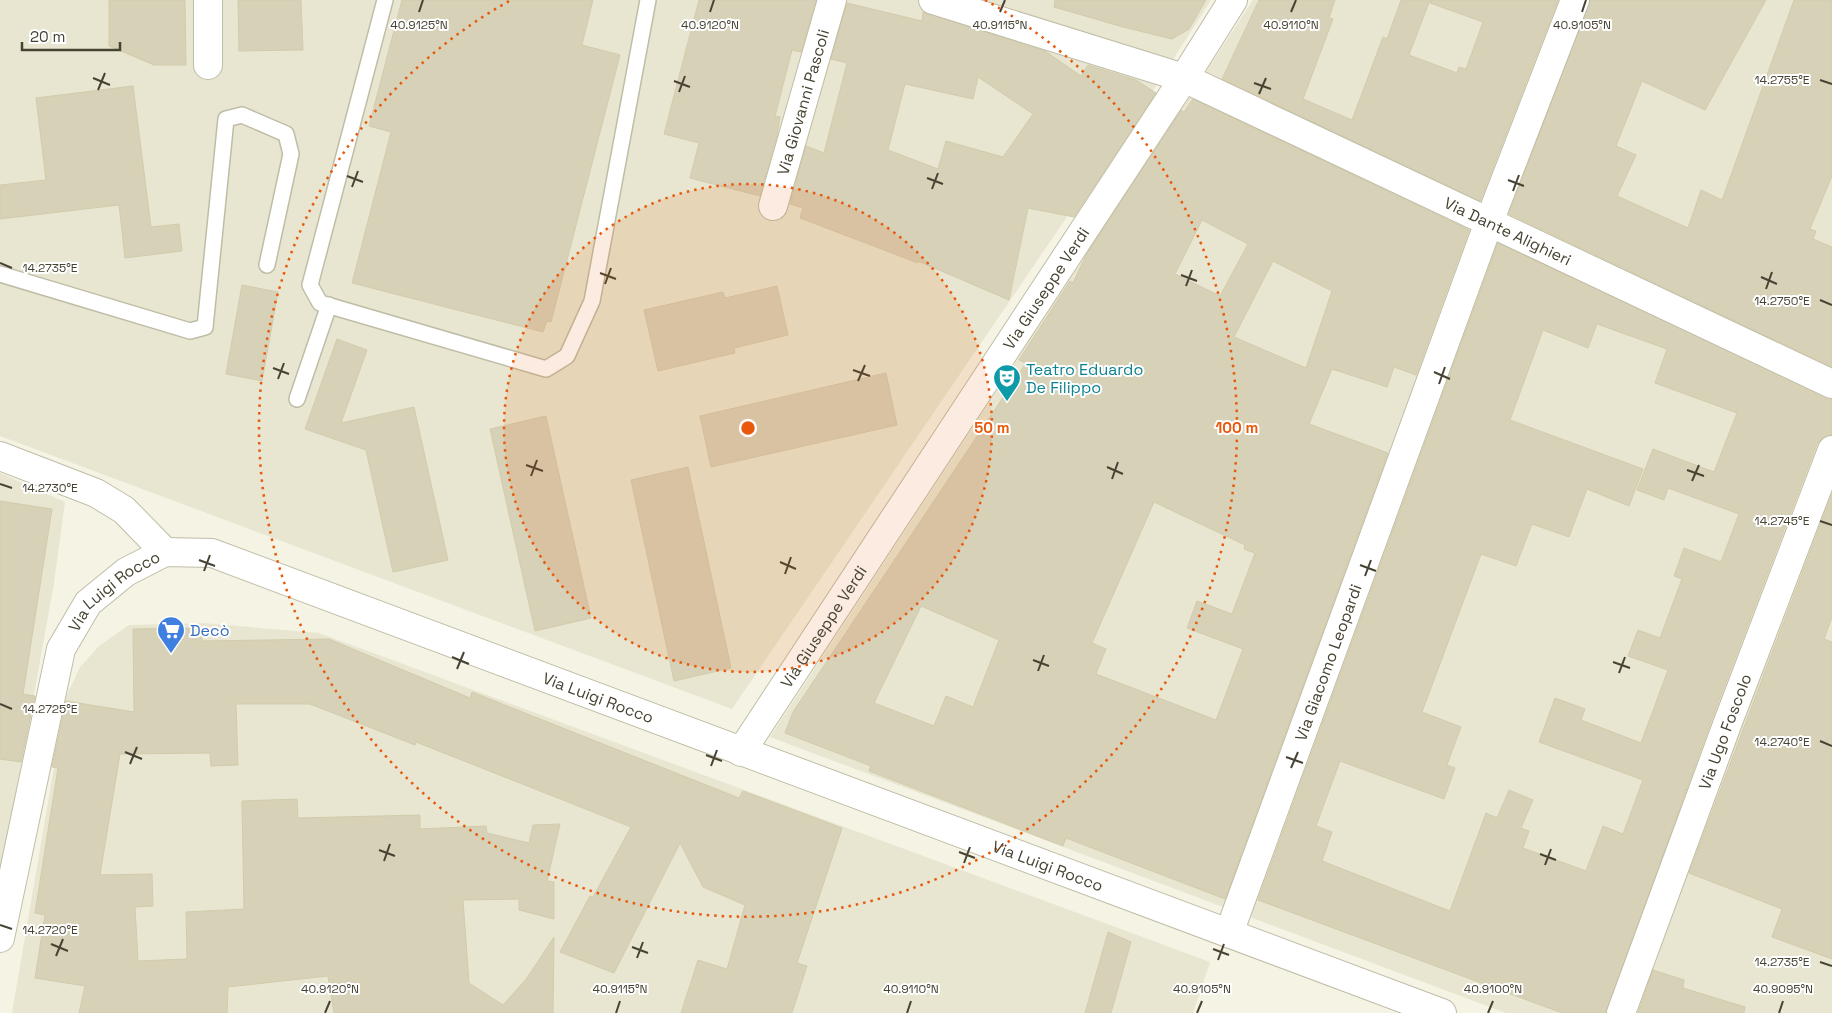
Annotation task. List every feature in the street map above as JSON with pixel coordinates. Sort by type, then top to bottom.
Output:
[{"type":"street","points":[[208,0],[208,64]]},
{"type":"street","name":"Via Giovanni Pascoli","points":[[774,206],[832,0]]},
{"type":"street","points":[[933,0],[1184,78]]},
{"type":"street","name":"Via Giuseppe Verdi","points":[[741,752],[1184,78],[1233,0]]},
{"type":"street","name":"Via Giacomo Leopardi","points":[[1229,933],[1489,222],[1575,0]]},
{"type":"street","name":"Via Dante Alighieri","points":[[1184,78],[1832,384]]},
{"type":"street","name":"Via Ugo Foscolo","points":[[1621,1013],[1728,722],[1832,450]]},
{"type":"street","points":[[0,456],[96,493],[124,510],[165,552]]},
{"type":"street","name":"Via Luigi Rocco","points":[[0,938],[61,649],[88,603],[126,572],[165,552],[212,553],[1442,1013]]},
{"type":"lane","points":[[385,0],[310,285],[320,303],[546,369],[568,356],[592,301],[648,0]]},
{"type":"lane","points":[[0,274],[190,331],[205,327],[226,120],[242,115],[286,134],[291,154],[267,265]]},
{"type":"lane","points":[[297,399],[329,306]]},
{"type":"shaded area","points":[[0,0],[1211,0],[1156,86],[732,709],[0,436]]},
{"type":"shaded area","points":[[1253,0],[1832,0],[1832,1013],[1506,1013],[770,737]]},
{"type":"shaded area","points":[[0,473],[65,502],[54,583],[0,882]]},
{"type":"shaded area","points":[[202,623],[319,633],[1210,962],[1193,1013],[12,1013],[66,697],[80,667],[99,646],[129,625]]},
{"type":"building","points":[[109,0],[185,0],[186,65],[154,65],[109,46]]},
{"type":"building","points":[[238,0],[301,0],[303,50],[239,51]]},
{"type":"building","points":[[402,0],[593,0],[582,45],[620,55],[551,322],[547,321],[543,332],[352,283],[391,132],[369,126]]},
{"type":"building","points":[[699,0],[816,0],[801,52],[792,50],[775,116],[780,117],[777,135],[760,196],[690,178],[699,143],[664,134]]},
{"type":"building","points":[[1055,0],[1206,0],[1189,29],[1172,39],[1054,7]]},
{"type":"building","points":[[1259,0],[1335,0],[1329,18],[1333,19],[1303,99],[1352,120],[1383,37],[1387,39],[1401,0],[1430,0],[1409,55],[1457,73],[1459,67],[1466,69],[1483,22],[1430,3],[1431,0],[1558,0],[1480,201],[1222,79]]},
{"type":"building","points":[[1590,0],[1766,0],[1705,110],[1642,81],[1616,146],[1636,155],[1617,196],[1688,228],[1701,190],[1722,200],[1794,0],[1832,0],[1832,176],[1810,229],[1816,231],[1813,239],[1832,247],[1832,367],[1509,214]]},
{"type":"building","points":[[847,3],[922,21],[923,12],[1045,51],[1081,76],[1088,65],[1136,80],[1156,93],[1074,217],[1028,208],[1009,300],[918,261],[918,263],[800,218],[803,208],[790,204],[806,146],[824,153],[847,63],[831,59]],"holes":[[[978,77],[1033,114],[1003,157],[946,141],[938,169],[888,150],[905,84],[973,99]]]},
{"type":"building","points":[[133,86],[151,227],[179,224],[182,251],[125,258],[119,205],[0,219],[0,185],[46,180],[36,98]]},
{"type":"building","points":[[1193,99],[1469,230],[1416,375],[1394,367],[1387,387],[1332,369],[1309,424],[1388,453],[1225,899],[1066,838],[1063,846],[869,771],[871,766],[785,733],[793,712],[1026,363],[1019,360],[1070,281],[1073,283],[1086,255],[1181,110],[1184,112]],"holes":[[[1202,220],[1248,244],[1220,296],[1175,274]],[[1273,261],[1332,291],[1306,368],[1234,337]],[[1154,502],[1245,545],[1244,549],[1255,553],[1232,614],[1197,601],[1187,628],[1243,649],[1216,720],[1096,674],[1106,649],[1092,643]],[[921,606],[999,640],[973,707],[946,696],[934,726],[874,703]]]},
{"type":"building","points":[[1498,243],[1832,399],[1832,435],[1823,438],[1817,444],[1713,716],[1606,1013],[1562,1013],[1258,900]],"holes":[[[1597,324],[1667,349],[1655,383],[1737,413],[1714,472],[1653,449],[1637,490],[1664,500],[1668,488],[1739,514],[1721,562],[1684,548],[1674,576],[1682,579],[1660,638],[1638,630],[1628,656],[1668,670],[1641,743],[1581,720],[1585,709],[1555,698],[1539,742],[1643,780],[1623,834],[1603,826],[1586,871],[1523,848],[1529,831],[1521,828],[1533,800],[1509,790],[1497,818],[1486,813],[1450,911],[1322,861],[1332,832],[1316,826],[1340,761],[1444,799],[1455,768],[1447,765],[1461,727],[1422,712],[1481,554],[1516,566],[1532,524],[1569,537],[1587,489],[1629,506],[1643,469],[1510,420],[1543,330],[1588,348]]]},
{"type":"building","points":[[242,285],[278,292],[262,381],[226,374]]},
{"type":"building","points":[[777,286],[788,335],[734,348],[735,353],[658,371],[644,310],[723,292],[725,298]]},
{"type":"building","points":[[337,339],[367,350],[341,423],[414,407],[448,560],[393,572],[366,450],[305,429]]},
{"type":"building","points":[[886,373],[897,425],[711,467],[700,416]]},
{"type":"building","points":[[546,416],[591,618],[535,631],[490,429]]},
{"type":"building","points":[[688,467],[731,668],[674,681],[631,480]]},
{"type":"building","points":[[1832,494],[1832,617],[1824,639],[1832,642],[1832,959],[1772,937],[1782,909],[1689,873]]},
{"type":"building","points":[[0,501],[52,509],[23,694],[35,696],[21,762],[0,759]]},
{"type":"building","points":[[201,628],[202,641],[329,639],[470,698],[472,692],[739,798],[743,791],[842,828],[797,963],[807,966],[792,1013],[681,1013],[698,960],[727,969],[745,905],[703,887],[680,843],[614,973],[560,952],[590,896],[593,897],[631,827],[416,742],[415,745],[310,704],[236,704],[238,765],[211,766],[210,753],[120,754],[100,875],[152,874],[153,906],[135,907],[138,961],[187,959],[186,912],[244,909],[242,801],[297,799],[298,818],[420,815],[420,829],[486,826],[487,833],[529,843],[533,825],[560,824],[547,881],[554,882],[554,919],[519,910],[519,899],[463,900],[469,983],[503,1005],[527,978],[554,937],[553,1013],[334,1013],[328,976],[228,987],[227,1013],[79,1013],[85,986],[35,978],[45,915],[35,913],[58,768],[52,767],[66,701],[134,712],[133,629]]},
{"type":"building","points":[[1108,932],[1131,942],[1111,1013],[1085,1013]]},
{"type":"building","points":[[1653,970],[1684,980],[1683,988],[1745,1007],[1744,1013],[1638,1013]]},
{"type":"place","name":"Teatro Eduardo De Filippo","points":[[1007,402]]},
{"type":"place","name":"Decò","points":[[171,654]]}]
